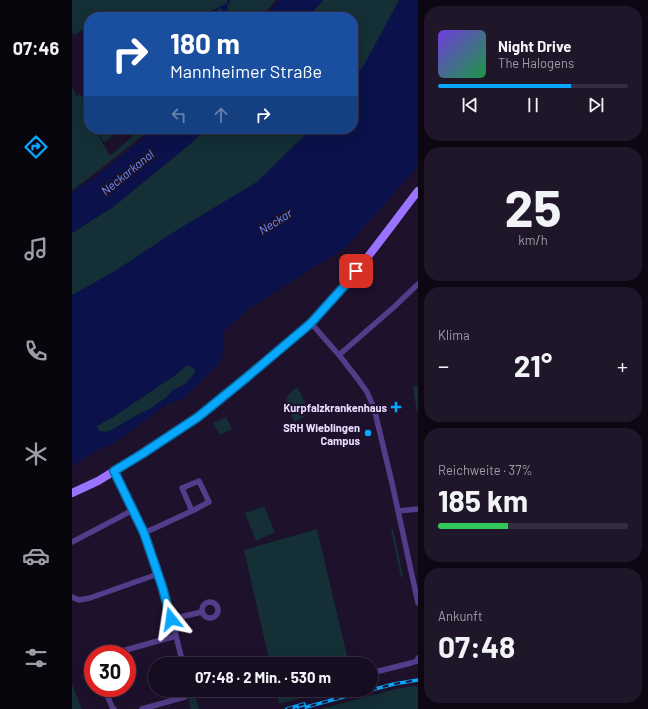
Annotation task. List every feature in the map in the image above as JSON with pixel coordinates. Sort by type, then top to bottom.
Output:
[{"type":"street","points":[[72,493],[98,481],[198,417],[311,323],[347,283],[418,191]]},
{"type":"street","points":[[339,355],[418,284]]},
{"type":"street","points":[[311,323],[339,355],[363,386],[374,408],[418,604]]},
{"type":"street","points":[[114,471],[144,533],[158,574],[181,657]]},
{"type":"street","points":[[144,533],[192,511],[209,502],[198,481],[182,488],[192,511]]},
{"type":"street","points":[[398,511],[418,509]]},
{"type":"street","points":[[72,542],[133,510]]},
{"type":"street","points":[[72,597],[79,600],[90,598],[158,574]]},
{"type":"street","points":[[171,619],[202,612]]},
{"type":"street","points":[[136,647],[176,636]]},
{"type":"street","points":[[378,671],[410,663],[418,658]]},
{"type":"street","points":[[108,697],[114,709]]},
{"type":"street","points":[[142,709],[185,697]]},
{"type":"green space","points":[[72,0],[276,0],[265,12],[84,12],[84,29],[74,35],[72,32]]},
{"type":"green space","points":[[323,0],[418,0],[365,135],[72,357],[72,233],[113,207],[201,134],[358,134],[358,12],[312,12]]},
{"type":"green space","points":[[72,87],[77,96],[80,94],[84,100],[84,134],[98,134],[110,156],[135,134],[145,134],[72,190]]},
{"type":"green space","points":[[99,134],[110,134],[112,137],[104,142]]},
{"type":"green space","points":[[186,365],[193,367],[195,373],[185,384],[173,390],[167,397],[150,409],[112,430],[105,432],[99,431],[97,427],[98,425],[113,417],[178,373]]},
{"type":"green space","points":[[418,386],[418,412],[417,413],[413,387]]},
{"type":"green space","points":[[297,387],[307,411],[303,418],[294,422],[286,400],[289,394]]},
{"type":"green space","points":[[226,417],[232,429],[220,435],[213,423]]},
{"type":"green space","points":[[264,506],[275,532],[256,541],[245,513]]},
{"type":"green space","points":[[317,529],[347,657],[268,657],[244,550]]},
{"type":"green space","points":[[393,529],[403,576],[401,578],[391,530]]},
{"type":"green space","points":[[72,684],[82,709],[72,709]]},
{"type":"green space","points":[[415,686],[418,687],[418,709],[321,709],[366,697],[378,697],[378,694]]},
{"type":"green space","points":[[195,697],[199,709],[191,709],[188,698]]},
{"type":"green space","points":[[278,697],[306,697],[279,704]]},
{"type":"water","points":[[279,0],[323,0],[312,12],[268,12]]},
{"type":"water","name":"Neckar","points":[[399,0],[418,0],[418,166],[346,247],[250,308],[223,332],[224,347],[222,358],[217,366],[183,399],[166,405],[113,444],[101,448],[72,466],[72,295],[115,271],[177,230],[257,182],[306,134],[358,134],[358,72],[364,65]],"holes":[[[190,365],[195,370],[195,373],[185,384],[173,390],[167,397],[150,409],[112,430],[105,432],[99,431],[97,427],[98,425],[113,417],[186,366]]]},
{"type":"water","points":[[225,4],[228,11],[222,12],[221,8],[216,12],[209,12]]},
{"type":"water","name":"Neckarkanal","points":[[149,134],[201,134],[113,207],[72,233],[72,192],[95,177]]},
{"type":"waterway","points":[[227,5],[229,0]]},
{"type":"railway","points":[[378,688],[418,680]]},
{"type":"railway","points":[[299,709],[343,697]]},
{"type":"railway","points":[[287,709],[304,704]]},
{"type":"place","name":"Kurpfalzkrankenhaus","points":[[396,407]]},
{"type":"place","name":"SRH Wieblingen Campus","points":[[368,433]]},
{"type":"route","points":[[171,619],[162,586],[144,533],[114,471],[198,417],[246,378],[311,323],[356,271]]}]
